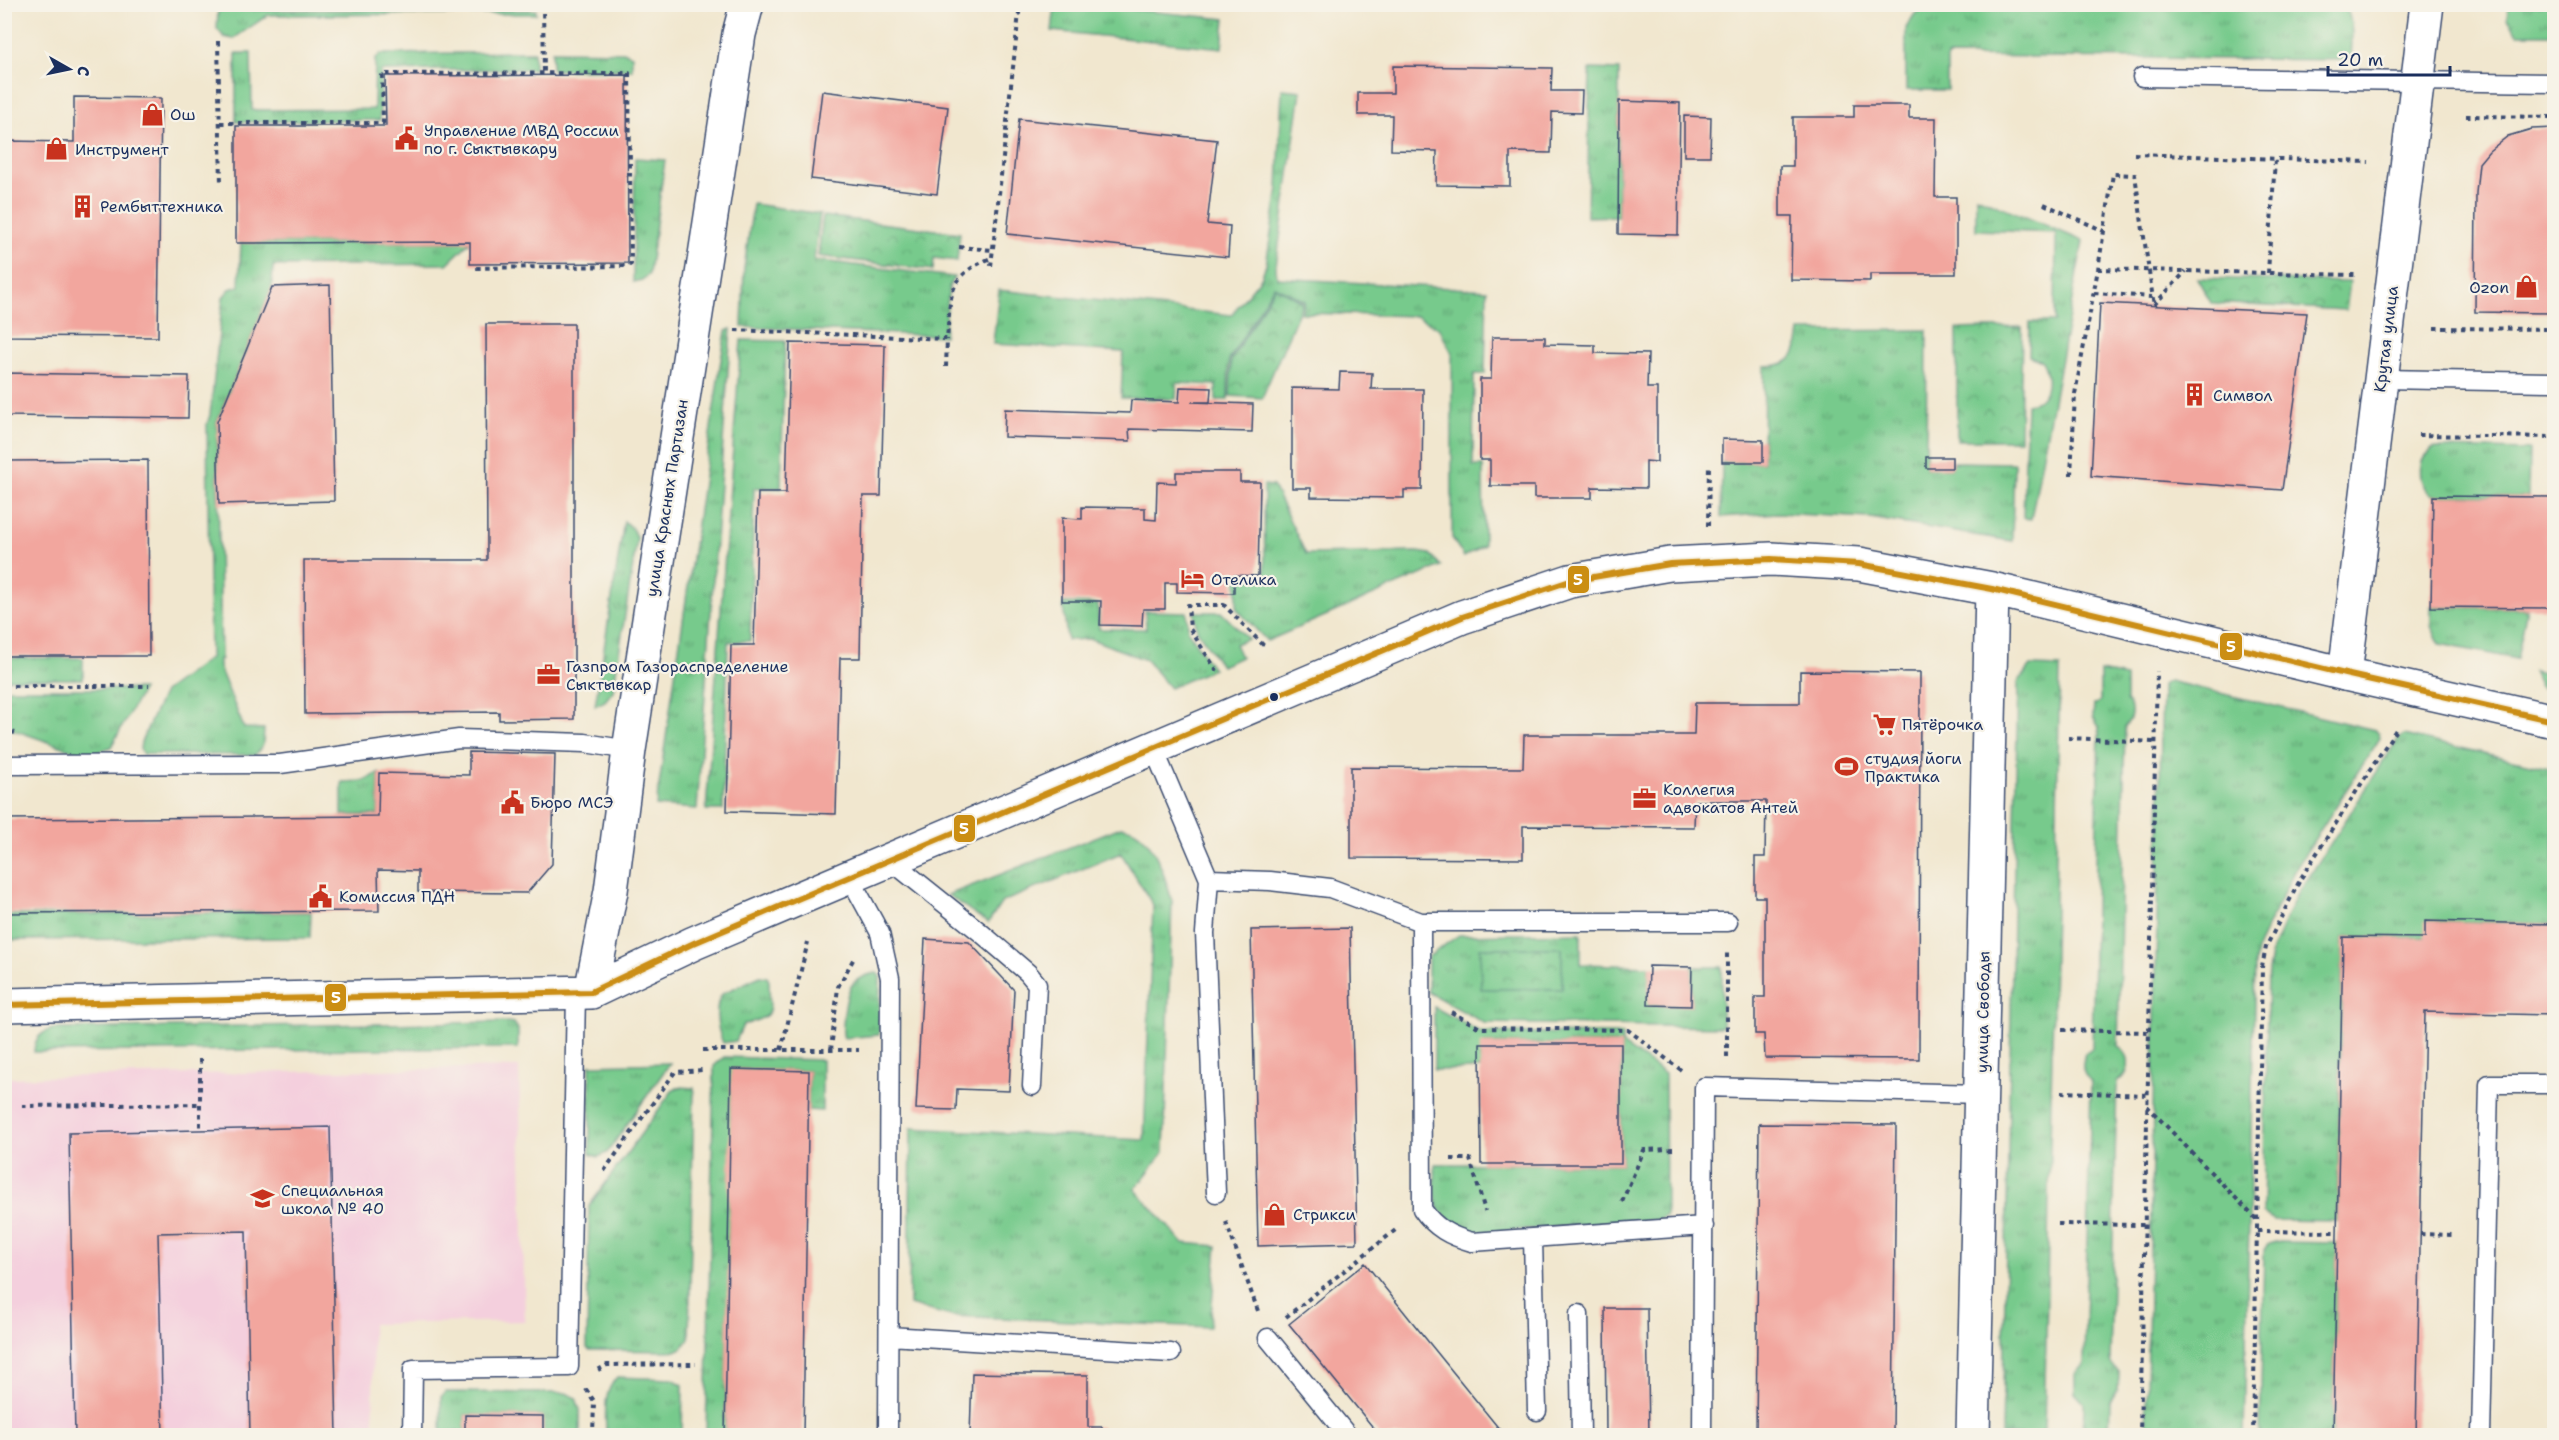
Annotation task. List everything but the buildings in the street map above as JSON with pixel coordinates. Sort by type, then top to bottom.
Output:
[{"type":"street","name":"улица Красных Партизан","points":[[584,992],[611,891],[629,750],[719,160],[739,34],[747,4]]},
{"type":"street","name":"Крутая улица","points":[[2345,674],[2427,4]]},
{"type":"street","points":[[4,1005],[584,992],[694,943],[1462,617],[1570,581],[1670,564],[1771,558],[1859,564],[1992,588],[2345,674],[2554,721]]},
{"type":"street","name":"улица Свободы","points":[[1973,1436],[1992,588]]},
{"type":"lane","points":[[2142,77],[2554,83]]},
{"type":"lane","points":[[2381,379],[2554,382]]},
{"type":"lane","points":[[4,765],[280,764],[459,739],[585,743],[629,750]]},
{"type":"lane","points":[[1154,747],[1209,879],[1205,943],[1216,1193]]},
{"type":"lane","points":[[890,860],[974,927],[1028,973],[1037,984],[1032,1086]]},
{"type":"lane","points":[[850,878],[880,933],[890,978],[888,1436]]},
{"type":"lane","points":[[1209,879],[1270,881],[1330,888],[1421,922],[1728,922]]},
{"type":"lane","points":[[1421,922],[1422,1209],[1432,1224],[1455,1237],[1472,1242],[1704,1226]]},
{"type":"lane","points":[[412,1436],[413,1369],[569,1367],[584,992]]},
{"type":"lane","points":[[2481,1436],[2489,1083],[2554,1084]]},
{"type":"lane","points":[[1702,1436],[1704,1088],[1981,1094]]},
{"type":"lane","points":[[1533,1238],[1537,1411]]},
{"type":"lane","points":[[1579,1314],[1581,1436]]},
{"type":"lane","points":[[1267,1335],[1348,1436]]},
{"type":"lane","points":[[889,1336],[1171,1353]]},
{"type":"path","points":[[543,4],[544,74]]},
{"type":"path","points":[[991,266],[1020,4]]},
{"type":"path","points":[[219,41],[221,185]]},
{"type":"path","points":[[220,123],[382,123],[382,74],[629,73],[631,264],[628,266],[474,268]]},
{"type":"path","points":[[2466,117],[2554,117]]},
{"type":"path","points":[[2134,153],[2379,162]]},
{"type":"path","points":[[2268,273],[2276,159]]},
{"type":"path","points":[[2071,475],[2075,394],[2113,174],[2135,175],[2154,306],[2187,271]]},
{"type":"path","points":[[2044,204],[2104,231]]},
{"type":"path","points":[[959,247],[992,250]]},
{"type":"path","points":[[946,367],[952,288],[962,275],[991,258]]},
{"type":"path","points":[[2098,269],[2365,274]]},
{"type":"path","points":[[2094,293],[2152,297]]},
{"type":"path","points":[[2434,328],[2554,329]]},
{"type":"path","points":[[735,330],[948,339]]},
{"type":"path","points":[[2418,435],[2554,437]]},
{"type":"path","points":[[1708,527],[1709,464]]},
{"type":"path","points":[[1216,670],[1190,629],[1188,605],[1224,605],[1266,648]]},
{"type":"path","points":[[2140,1436],[2157,671]]},
{"type":"path","points":[[4,686],[149,686]]},
{"type":"path","points":[[2253,1436],[2262,967],[2266,947],[2301,878],[2397,728]]},
{"type":"path","points":[[2068,738],[2156,742]]},
{"type":"path","points":[[1727,1060],[1728,922]]},
{"type":"path","points":[[781,1050],[808,942]]},
{"type":"path","points":[[831,1050],[838,987],[855,953]]},
{"type":"path","points":[[1421,996],[1480,1028],[1628,1030],[1704,1088]]},
{"type":"path","points":[[2062,1030],[2150,1032]]},
{"type":"path","points":[[703,1050],[890,1050]]},
{"type":"path","points":[[200,1059],[200,1130]]},
{"type":"path","points":[[597,1180],[675,1072],[703,1070]]},
{"type":"path","points":[[2061,1092],[2148,1095]]},
{"type":"path","points":[[22,1106],[200,1104]]},
{"type":"path","points":[[2147,1106],[2257,1219]]},
{"type":"path","points":[[1608,1233],[1644,1150],[1704,1148]]},
{"type":"path","points":[[1422,1158],[1470,1159],[1494,1241]]},
{"type":"path","points":[[1216,1193],[1267,1335],[1422,1209]]},
{"type":"path","points":[[2058,1224],[2145,1225]]},
{"type":"path","points":[[2257,1231],[2337,1233]]},
{"type":"path","points":[[593,1372],[607,1365],[696,1364]]},
{"type":"path","points":[[581,1381],[594,1401],[593,1436]]},
{"type":"shaded area","name":"Специальная школа № 40","points":[[519,1067],[525,1321],[372,1324],[374,1435],[5,1435],[4,1078]]},
{"type":"green space","points":[[1926,4],[2345,5],[2351,25],[2351,60],[1947,56],[1947,90],[1906,90],[1906,28],[1914,15]]},
{"type":"green space","points":[[1055,5],[1089,5],[1225,19],[1222,48],[1052,31]]},
{"type":"green space","points":[[2509,5],[2554,5],[2554,34],[2518,34],[2507,19]]},
{"type":"green space","points":[[218,10],[536,10],[536,14],[268,15],[233,39],[224,37],[217,29]]},
{"type":"green space","points":[[552,51],[625,52],[632,55],[632,70],[552,70]]},
{"type":"green space","points":[[534,52],[534,69],[381,71],[380,120],[236,122],[236,53],[251,53],[252,110],[374,109],[375,60],[380,54]]},
{"type":"green space","points":[[1590,69],[1619,70],[1618,216],[1587,217]]},
{"type":"green space","points":[[1282,89],[1301,91],[1276,266],[1277,278],[1487,290],[1485,374],[1474,374],[1473,466],[1483,466],[1484,545],[1464,557],[1452,538],[1452,353],[1439,328],[1416,316],[1301,313],[1305,301],[1274,286],[1229,360],[1228,400],[1216,400],[1216,385],[1177,383],[1176,399],[1121,398],[1123,352],[993,344],[999,290],[1231,315],[1261,278],[1266,265],[1278,188]]},
{"type":"green space","points":[[635,158],[665,160],[649,274],[642,280],[633,282]]},
{"type":"green space","points":[[1976,196],[2083,241],[2031,519],[2023,518],[2027,404],[2035,402],[2044,394],[2047,375],[2042,361],[2029,356],[2030,322],[2055,322],[2056,233],[1976,230]]},
{"type":"green space","points":[[753,204],[820,214],[814,260],[954,277],[949,287],[944,336],[742,327],[744,269]]},
{"type":"green space","points":[[823,216],[960,233],[957,261],[934,258],[933,270],[818,256]]},
{"type":"green space","points":[[470,242],[447,264],[273,266],[272,287],[217,422],[221,659],[219,659],[219,667],[244,728],[264,729],[263,745],[255,755],[143,754],[140,749],[141,742],[164,692],[210,658],[207,424],[210,415],[223,297],[230,289],[239,286],[241,243]]},
{"type":"green space","points":[[2197,278],[2350,282],[2346,310],[2211,303]]},
{"type":"green space","points":[[1275,287],[1303,302],[1262,398],[1230,396],[1231,360]]},
{"type":"green space","points":[[2022,327],[2020,440],[1957,440],[1957,329]]},
{"type":"green space","points":[[731,329],[697,809],[656,806],[720,366],[726,331]]},
{"type":"green space","points":[[1927,330],[1926,468],[1952,468],[1952,462],[2014,463],[2012,541],[1870,518],[1777,513],[1721,517],[1722,462],[1763,462],[1764,366],[1781,364],[1791,359],[1797,348],[1800,331]]},
{"type":"green space","points":[[741,340],[785,341],[781,488],[754,488],[750,641],[728,642],[723,810],[706,810]]},
{"type":"green space","points":[[2434,448],[2529,450],[2528,497],[2433,496],[2423,485],[2420,472],[2424,458]]},
{"type":"green space","points":[[1264,485],[1273,486],[1306,554],[1418,552],[1430,554],[1441,566],[1267,641],[1237,609],[1237,579],[1265,579]]},
{"type":"green space","points":[[624,521],[632,528],[637,539],[613,691],[605,701],[595,706]]},
{"type":"green space","points":[[1063,603],[1098,604],[1099,629],[1146,629],[1145,611],[1187,612],[1188,631],[1213,669],[1170,688],[1146,660],[1091,639],[1067,640]]},
{"type":"green space","points":[[2431,607],[2527,608],[2517,659],[2440,644],[2431,626]]},
{"type":"green space","points":[[1194,612],[1221,612],[1248,639],[1235,644],[1241,657],[1221,666],[1197,630]]},
{"type":"green space","points":[[4,658],[83,658],[83,679],[5,679]]},
{"type":"green space","points":[[2031,666],[2060,667],[2044,1435],[2002,1436],[2018,682]]},
{"type":"green space","points":[[2533,671],[2554,675],[2554,692],[2541,689]]},
{"type":"green space","points":[[2100,672],[2126,677],[2126,701],[2131,710],[2131,717],[2125,726],[2118,1047],[2125,1052],[2128,1063],[2125,1076],[2117,1081],[2110,1362],[2119,1373],[2118,1390],[2110,1401],[2109,1435],[2083,1436],[2084,1403],[2075,1393],[2075,1374],[2084,1364],[2091,1082],[2085,1076],[2083,1065],[2085,1053],[2092,1048],[2099,727],[2093,717],[2094,705],[2100,701]]},
{"type":"green space","points":[[2169,681],[2375,730],[2380,738],[2294,871],[2258,946],[2255,962],[2244,1435],[2146,1435],[2162,685]]},
{"type":"green space","points":[[5,689],[143,689],[111,747],[89,756],[5,727]]},
{"type":"green space","points":[[2404,735],[2554,769],[2554,924],[2426,921],[2425,938],[2343,937],[2337,1221],[2274,1220],[2263,1213],[2268,970],[2272,950],[2294,900],[2398,739]]},
{"type":"green space","points":[[379,773],[378,815],[342,815],[342,782],[364,781]]},
{"type":"green space","points":[[1121,827],[1132,829],[1149,844],[1161,867],[1172,901],[1164,1152],[1135,1189],[1183,1243],[1217,1246],[1210,1327],[951,1316],[909,1305],[911,1128],[1144,1140],[1153,905],[1121,853],[1002,902],[988,923],[948,895]]},
{"type":"green space","points":[[311,912],[310,938],[5,940],[5,915]]},
{"type":"green space","points":[[1581,933],[1581,964],[1649,966],[1649,1005],[1691,1006],[1692,967],[1722,967],[1722,1027],[1484,1023],[1428,992],[1428,957],[1459,935]]},
{"type":"green space","points":[[1480,948],[1562,948],[1562,989],[1481,989]]},
{"type":"green space","points":[[877,973],[880,976],[879,1035],[844,1038],[844,1014],[849,991],[855,981]]},
{"type":"green space","points":[[760,976],[767,977],[769,981],[769,1012],[761,1019],[743,1025],[736,1041],[723,1043],[717,1017],[720,998],[723,993]]},
{"type":"green space","points":[[1434,1007],[1480,1032],[1622,1034],[1622,1044],[1665,1074],[1666,1215],[1659,1220],[1469,1233],[1447,1218],[1441,1212],[1436,1198],[1435,1164],[1621,1164],[1621,1044],[1481,1044],[1481,1069],[1434,1070]]},
{"type":"green space","points":[[514,1023],[518,1029],[518,1048],[34,1052],[35,1043],[39,1037],[53,1029]]},
{"type":"green space","points":[[724,1057],[822,1060],[822,1111],[808,1110],[809,1071],[732,1069],[725,1435],[706,1436],[714,1066]]},
{"type":"green space","points":[[670,1063],[607,1153],[598,1157],[590,1154],[590,1065]]},
{"type":"green space","points":[[679,1087],[694,1088],[689,1339],[682,1348],[676,1351],[590,1350],[587,1348],[589,1206],[672,1091]]},
{"type":"green space","points":[[2275,1242],[2337,1243],[2333,1435],[2260,1436],[2264,1250],[2267,1245]]},
{"type":"green space","points":[[617,1377],[673,1379],[683,1385],[682,1435],[606,1435],[607,1397]]},
{"type":"green space","points":[[445,1392],[566,1393],[576,1398],[580,1410],[580,1435],[543,1435],[543,1416],[465,1415],[465,1432],[441,1432],[441,1397]]},
{"type":"transit line","name":"5","points":[[4,1005],[591,992],[694,943],[1462,617],[1570,581],[1670,564],[1771,559],[1859,564],[1992,589],[2345,674],[2554,721]]},
{"type":"place","name":"Ош","points":[[152,114]]},
{"type":"place","name":"Управление МВД России по г. Сыктывкару","points":[[406,139]]},
{"type":"place","name":"Инструмент","points":[[57,149]]},
{"type":"place","name":"Рембыттехника","points":[[82,206]]},
{"type":"place","name":"Ozon","points":[[2527,287]]},
{"type":"place","name":"Символ","points":[[2195,395]]},
{"type":"place","name":"Отелика","points":[[1193,579]]},
{"type":"place","name":"Газпром Газораспределение Сыктывкар","points":[[548,675]]},
{"type":"place","name":"Пятёрочка","points":[[1884,724]]},
{"type":"place","name":"студия йоги Практика","points":[[1847,767]]},
{"type":"place","name":"Коллегия адвокатов Антей","points":[[1645,798]]},
{"type":"place","name":"Бюро МСЭ","points":[[512,802]]},
{"type":"place","name":"Комиссия ПДН","points":[[321,896]]},
{"type":"place","name":"Специальная школа № 40","points":[[263,1199]]},
{"type":"place","name":"Стрикси","points":[[1275,1214]]}]
